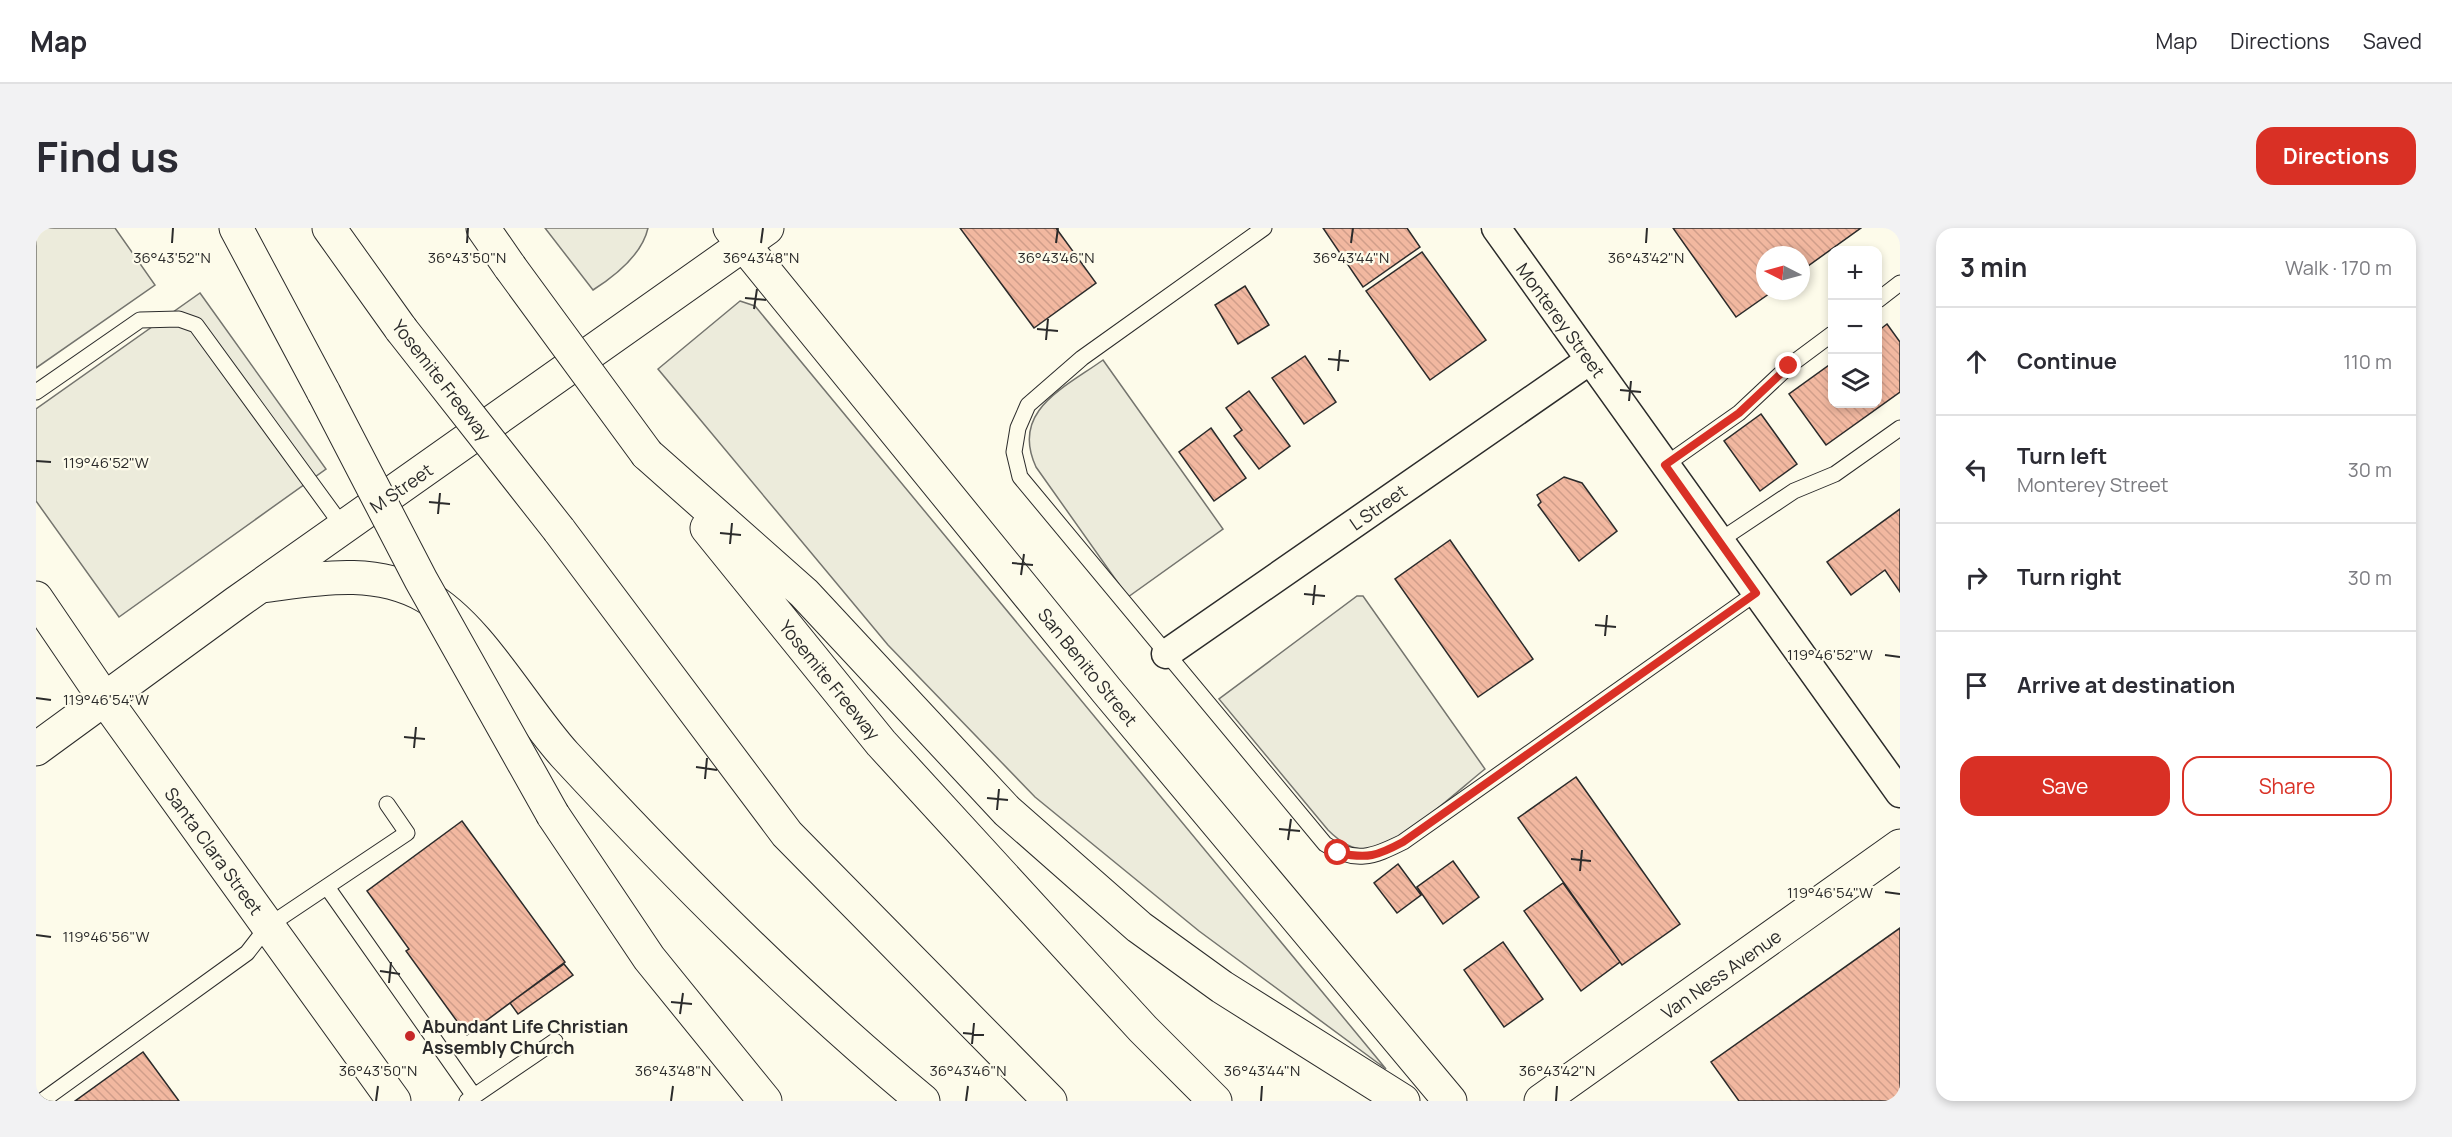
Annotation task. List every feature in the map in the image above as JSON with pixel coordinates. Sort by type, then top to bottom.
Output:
[{"type":"main road","points":[[236,228],[421,580],[553,815],[649,958],[765,1101]]},
{"type":"main road","name":"Yosemite Freeway","points":[[329,228],[401,329],[559,530],[787,834],[1050,1101]]},
{"type":"main road","name":"Yosemite Freeway","points":[[483,228],[647,454],[881,743],[1143,1029],[1215,1101]]},
{"type":"main road","name":"M Street","points":[[36,749],[344,528],[747,233]]},
{"type":"main road","name":"San Benito Street","points":[[747,233],[1107,691],[1450,1101]]},
{"type":"main road","points":[[647,454],[804,593],[1007,811],[1139,927],[1180,958],[1403,1101]]},
{"type":"main road","points":[[261,586],[333,577],[366,577],[407,588],[427,597],[450,616],[483,650],[563,753],[747,944],[858,1048],[923,1101]]},
{"type":"main road","name":"Santa Clara Street","points":[[36,598],[104,698],[394,1101]]},
{"type":"main road","name":"Van Ness Avenue","points":[[1541,1101],[1900,846]]},
{"type":"street","name":"Monterey Street","points":[[1496,228],[1900,793]]},
{"type":"street","name":"L Street","points":[[1166,654],[1590,360]]},
{"type":"lane","points":[[1264,228],[1082,358],[1028,405],[1018,428],[1014,452],[1020,477],[1325,844],[1338,853],[1359,857],[1376,856],[1403,842],[1756,593]]},
{"type":"lane","points":[[1882,297],[1900,283]]},
{"type":"lane","points":[[36,392],[140,320],[179,319],[196,325],[344,528]]},
{"type":"lane","points":[[1665,465],[1739,413],[1789,366],[1828,338]]},
{"type":"lane","points":[[1719,541],[1794,491],[1835,474],[1900,428]]},
{"type":"lane","points":[[42,1101],[247,953],[268,926],[407,833],[387,804]]},
{"type":"lane","points":[[327,887],[471,1098],[555,1041]]},
{"type":"shaded area","points":[[36,228],[115,228],[155,285],[36,368]]},
{"type":"shaded area","points":[[545,228],[648,228],[634,256],[593,290]]},
{"type":"shaded area","points":[[200,293],[326,469],[119,617],[36,501],[36,409]]},
{"type":"shaded area","points":[[740,301],[755,306],[1386,1069],[1199,931],[1035,797],[888,645],[658,369]]},
{"type":"shaded area","points":[[1103,360],[1223,529],[1128,597],[1036,467],[1030,447],[1030,431],[1035,416],[1045,403],[1058,391]]},
{"type":"shaded area","points":[[1357,596],[1363,596],[1485,769],[1412,828],[1396,838],[1368,849],[1351,847],[1328,830],[1219,699]]},
{"type":"building","points":[[960,228],[1056,228],[1096,283],[1034,328]]},
{"type":"building","points":[[1323,228],[1407,228],[1420,247],[1363,287]]},
{"type":"building","points":[[1673,228],[1861,228],[1836,246],[1828,246],[1828,252],[1810,265],[1810,246],[1756,246],[1756,300],[1760,300],[1736,317]]},
{"type":"building","points":[[1422,252],[1486,340],[1430,380],[1366,291]]},
{"type":"building","points":[[1245,286],[1269,325],[1238,344],[1215,305]]},
{"type":"building","points":[[1887,324],[1900,342],[1900,392],[1882,405],[1882,354],[1882,328]]},
{"type":"building","points":[[1305,356],[1336,402],[1304,424],[1272,378]]},
{"type":"building","points":[[1828,366],[1828,408],[1878,408],[1826,445],[1789,394]]},
{"type":"building","points":[[1249,391],[1290,446],[1259,469],[1234,436],[1242,430],[1226,408]]},
{"type":"building","points":[[1761,414],[1797,464],[1760,491],[1724,441]]},
{"type":"building","points":[[1211,428],[1246,478],[1214,501],[1179,452]]},
{"type":"building","points":[[1564,477],[1582,483],[1617,531],[1579,561],[1538,505],[1541,502],[1537,495]]},
{"type":"building","points":[[1900,509],[1900,592],[1885,570],[1851,595],[1827,562]]},
{"type":"building","points":[[1450,540],[1533,659],[1478,697],[1395,579]]},
{"type":"building","points":[[1576,777],[1680,924],[1622,965],[1518,818]]},
{"type":"building","points":[[462,821],[565,962],[467,1035],[406,951],[409,949],[367,891]]},
{"type":"building","points":[[1453,861],[1479,897],[1443,924],[1417,887]]},
{"type":"building","points":[[1398,864],[1421,895],[1397,913],[1374,883]]},
{"type":"building","points":[[1563,883],[1620,962],[1581,991],[1524,911]]},
{"type":"building","points":[[1900,928],[1900,1101],[1739,1101],[1711,1062]]},
{"type":"building","points":[[1503,942],[1543,999],[1504,1027],[1464,970]]},
{"type":"building","points":[[564,964],[573,975],[518,1014],[510,1003]]},
{"type":"building","points":[[143,1052],[179,1101],[75,1101]]},
{"type":"place","name":"Abundant Life Christian Assembly Church","points":[[410,1036]]},
{"type":"route","points":[[1338,853],[1359,857],[1376,856],[1403,842],[1643,675],[1756,593],[1665,465],[1739,413],[1789,366]]}]
